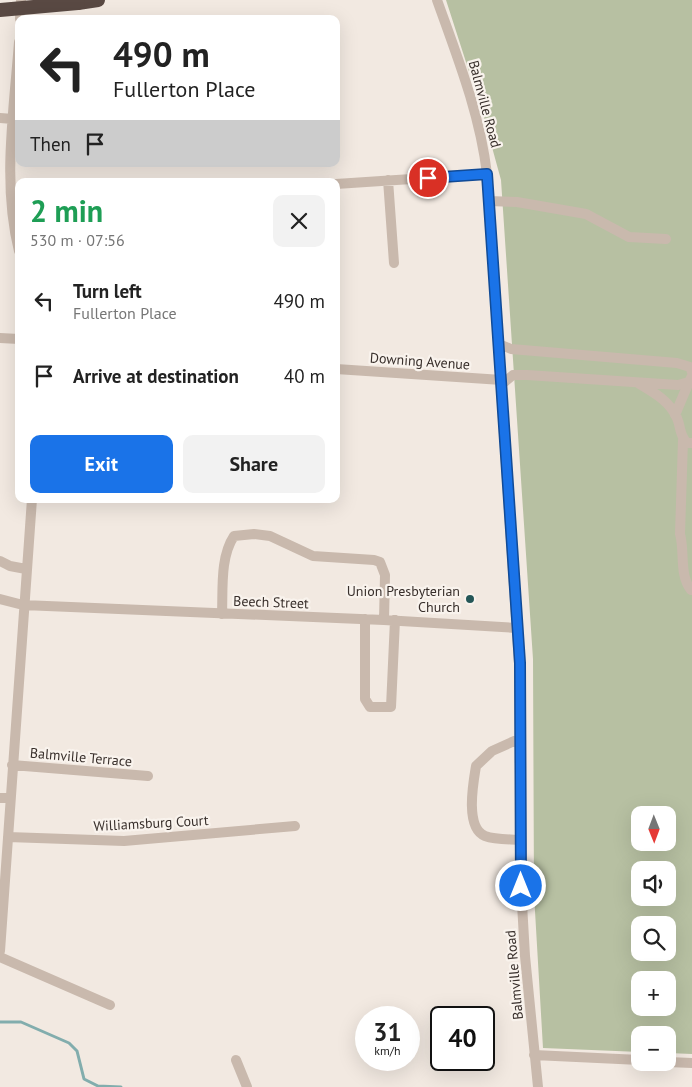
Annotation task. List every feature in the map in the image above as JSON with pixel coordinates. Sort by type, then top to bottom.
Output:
[{"type":"highway","points":[[0,10],[98,0]]},
{"type":"street","points":[[20,15],[21,0]]},
{"type":"street","name":"Balmville Road","points":[[437,0],[458,58],[476,117],[485,154],[487,174],[517,628],[521,738],[521,886],[525,956],[538,1087]]},
{"type":"street","points":[[15,93],[10,207],[15,231]]},
{"type":"street","points":[[0,118],[13,119]]},
{"type":"street","points":[[340,184],[487,174]]},
{"type":"street","points":[[388,180],[394,263]]},
{"type":"street","points":[[489,201],[517,202],[586,214],[629,237],[666,240]]},
{"type":"street","points":[[0,338],[15,339]]},
{"type":"street","points":[[499,344],[511,349],[677,363],[690,367],[691,379],[675,415]]},
{"type":"street","name":"Downing Avenue","points":[[340,369],[502,382]]},
{"type":"street","points":[[502,382],[512,376],[527,375],[678,385],[691,379]]},
{"type":"street","points":[[638,382],[671,407],[681,437],[688,442],[680,534],[683,545],[684,579],[691,590]]},
{"type":"street","points":[[0,951],[8,837],[5,798],[12,765],[32,503]]},
{"type":"street","points":[[222,614],[223,585],[229,544],[234,536],[254,534],[270,536],[313,556],[380,562],[385,575],[384,620]]},
{"type":"street","points":[[0,561],[10,566],[26,569]]},
{"type":"street","name":"Beech Street","points":[[0,599],[23,606],[395,620],[517,628]]},
{"type":"street","points":[[365,619],[365,699],[370,707],[380,708],[391,708],[395,620]]},
{"type":"street","points":[[521,738],[492,751],[476,766],[472,815],[476,828],[483,835],[521,840]]},
{"type":"street","name":"Balmville Terrace","points":[[12,765],[148,776]]},
{"type":"street","name":"Williamsburg Court","points":[[8,837],[124,841],[295,826]]},
{"type":"street","points":[[0,956],[110,1005]]},
{"type":"street","points":[[534,1055],[631,1060]]},
{"type":"street","points":[[236,1060],[247,1087]]},
{"type":"street","points":[[676,1062],[692,1063]]},
{"type":"green space","points":[[446,0],[692,0],[692,1054],[676,1053],[676,1026],[631,1026],[631,1052],[543,1048],[534,894],[533,659],[501,180],[484,118]]},
{"type":"waterway","points":[[0,1022],[21,1022],[69,1043],[77,1051],[84,1079],[98,1086],[121,1087]]},
{"type":"place","name":"Union Presbyterian Church","points":[[470,599]]},
{"type":"route","points":[[428,178],[487,174],[520,663],[521,886]]}]
